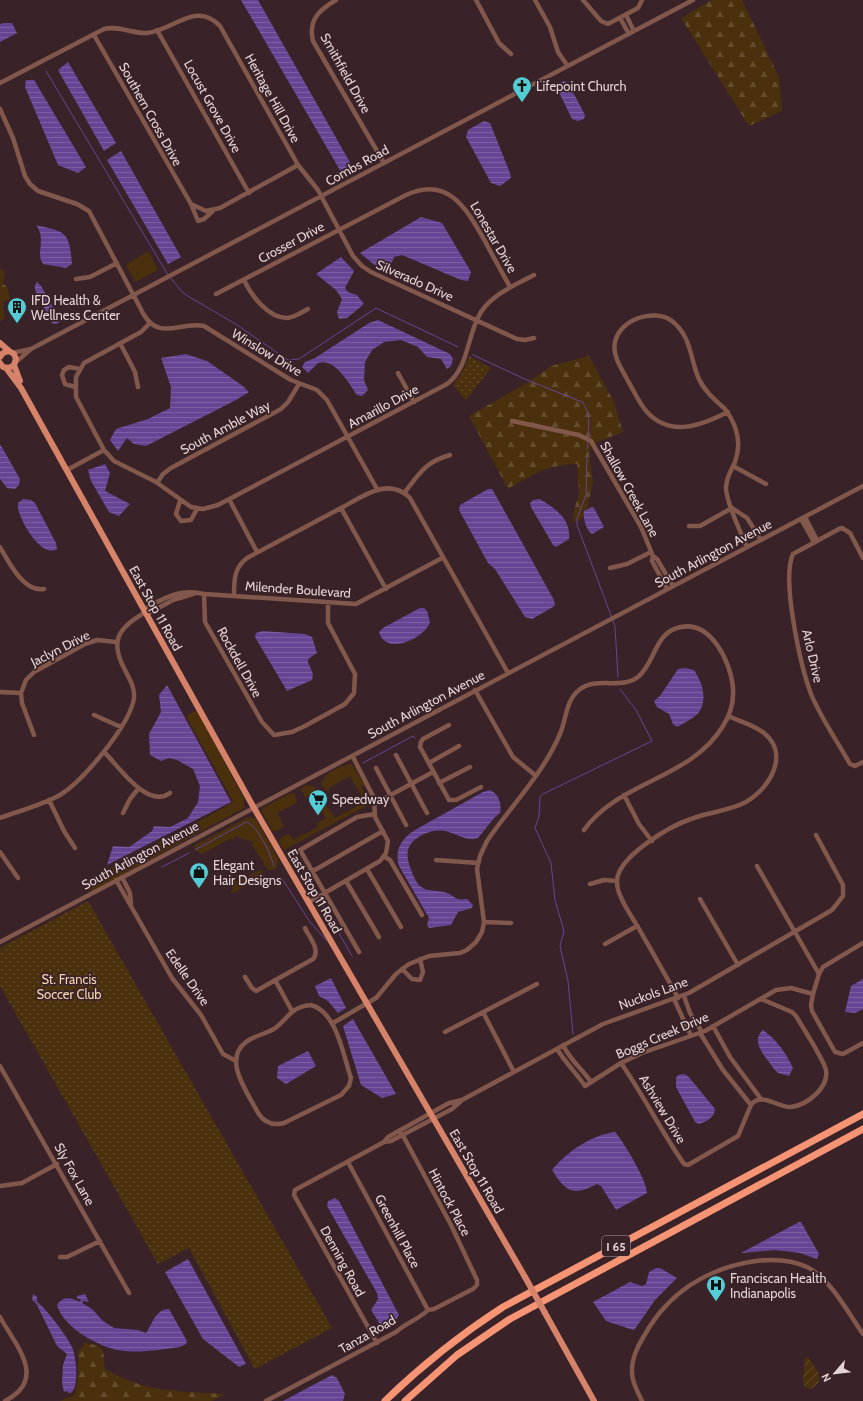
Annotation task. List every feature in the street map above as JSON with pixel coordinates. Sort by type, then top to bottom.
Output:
[{"type":"highway","name":"I 65","points":[[385,1401],[412,1375],[450,1343],[503,1307],[863,1114]]},
{"type":"highway","name":"I 65","points":[[405,1401],[457,1355],[510,1319],[863,1129]]},
{"type":"main road","points":[[0,343],[10,352]]},
{"type":"main road","points":[[0,354],[10,352]]},
{"type":"main road","name":"East Stop 11 Road","points":[[10,352],[15,356],[17,376],[22,384],[21,388]]},
{"type":"main road","points":[[2,366],[15,363]]},
{"type":"main road","name":"East Stop 11 Road","points":[[2,366],[21,388],[254,808],[525,1278],[594,1401]]},
{"type":"street","name":"Smithfield Drive","points":[[336,0],[322,8],[315,16],[311,31],[313,41],[384,162]]},
{"type":"street","points":[[476,0],[499,42],[511,54]]},
{"type":"street","points":[[535,0],[550,26],[558,52],[567,65]]},
{"type":"street","points":[[583,0],[604,22],[610,23],[638,8],[642,0]]},
{"type":"street","name":"Combs Road","points":[[15,363],[31,349],[322,197],[384,162],[567,65],[693,0]]},
{"type":"street","name":"Heritage Hill Drive","points":[[157,30],[191,13],[204,14],[212,17],[220,26],[298,165],[322,197]]},
{"type":"street","points":[[626,15],[634,31]]},
{"type":"street","points":[[620,18],[629,34]]},
{"type":"street","points":[[0,83],[112,27],[148,33],[157,30]]},
{"type":"street","name":"Locust Grove Drive","points":[[157,30],[249,193]]},
{"type":"street","name":"Southern Cross Drive","points":[[94,35],[191,204],[198,221],[204,219],[213,211]]},
{"type":"street","points":[[0,109],[13,138],[28,181],[39,191],[77,204],[87,210],[144,315],[150,323],[142,332],[90,359],[80,369],[75,380],[77,399],[104,450],[117,463],[157,483],[180,501],[197,509],[191,520],[181,521],[176,514],[180,501]]},
{"type":"street","points":[[191,204],[206,211],[213,211],[249,193],[298,165]]},
{"type":"street","name":"Lonestar Drive","points":[[377,210],[412,192],[429,189],[453,196],[466,208],[510,287]]},
{"type":"street","name":"Silverado Drive","points":[[322,197],[353,256],[366,270],[517,339],[525,340],[534,338]]},
{"type":"street","name":"Crosser Drive","points":[[216,294],[377,210]]},
{"type":"street","points":[[76,279],[90,277],[116,263]]},
{"type":"street","name":"Amarillo Drive","points":[[197,509],[212,508],[444,386],[454,378],[461,366],[477,320],[490,302],[510,287],[534,275]]},
{"type":"street","points":[[244,280],[256,300],[277,315],[290,317],[308,309]]},
{"type":"street","points":[[728,412],[702,424],[686,428],[665,424],[653,418],[641,404],[621,367],[615,352],[615,341],[618,335],[632,321],[655,314],[665,316],[685,336],[699,378],[704,387],[728,412],[736,426],[738,435],[738,453],[728,475],[726,490],[747,547]]},
{"type":"street","name":"Winslow Drive","points":[[150,323],[164,328],[193,325],[204,326],[299,384],[317,390],[325,396],[377,489]]},
{"type":"street","points":[[120,343],[135,372],[138,387]]},
{"type":"street","name":"Combs Road","points":[[10,352],[31,349]]},
{"type":"street","points":[[75,387],[64,382],[62,378],[63,372],[70,367],[80,369]]},
{"type":"street","points":[[398,373],[414,402]]},
{"type":"street","name":"South Amble Way","points":[[157,483],[164,473],[171,468],[281,409],[288,402],[299,384]]},
{"type":"street","name":"Shallow Creek Lane","points":[[512,421],[586,438],[591,441],[641,527],[652,554],[652,561],[667,589]]},
{"type":"street","points":[[67,470],[104,450]]},
{"type":"street","points":[[405,492],[428,464],[436,459],[450,455]]},
{"type":"street","points":[[733,466],[766,484]]},
{"type":"street","name":"South Arlington Avenue","points":[[0,942],[863,486]]},
{"type":"street","points":[[234,596],[234,579],[236,571],[246,558],[377,489],[389,488],[405,492],[410,498],[442,558],[508,673]]},
{"type":"street","points":[[229,499],[257,552]]},
{"type":"street","points":[[341,508],[386,589]]},
{"type":"street","points":[[689,526],[700,526],[732,508]]},
{"type":"street","points":[[732,508],[747,518],[761,540]]},
{"type":"street","points":[[803,518],[816,541],[839,529],[846,529],[863,558]]},
{"type":"street","name":"Arlo Drive","points":[[816,541],[793,554],[789,567],[790,598],[802,662],[812,696],[850,764],[855,766],[863,762]]},
{"type":"street","points":[[0,547],[12,569],[25,582],[33,588],[44,589]]},
{"type":"street","points":[[610,568],[627,564],[652,554]]},
{"type":"street","name":"Shallow Creek Lane","points":[[652,554],[657,559],[673,586]]},
{"type":"street","name":"Milender Boulevard","points":[[116,642],[121,630],[128,622],[146,612],[194,593],[356,604],[442,558]]},
{"type":"street","name":"Rockdell Drive","points":[[204,594],[203,610],[205,622],[262,722],[274,735],[297,730],[345,704],[354,693],[355,674],[328,623],[328,603]]},
{"type":"street","points":[[333,1023],[380,994],[402,969],[420,958],[456,954],[467,950],[478,939],[484,922],[477,877],[478,863],[487,841],[535,775],[560,734],[570,703],[577,691],[591,684],[622,683],[635,679],[644,669],[659,641],[667,633],[676,628],[685,626],[698,629],[708,634],[727,664],[732,678],[733,698],[728,716],[715,737],[686,763],[624,796],[597,815],[584,830]]},
{"type":"street","name":"Jaclyn Drive","points":[[21,693],[23,684],[30,675],[85,644],[97,640],[116,642]]},
{"type":"street","points":[[0,818],[49,800],[70,787],[115,739],[133,701],[134,692],[131,682],[119,660],[116,642]]},
{"type":"street","points":[[475,690],[513,757],[535,775]]},
{"type":"street","points":[[0,692],[21,693],[22,707],[32,726],[34,735]]},
{"type":"street","points":[[94,715],[121,727]]},
{"type":"street","points":[[691,1036],[676,998],[620,896],[617,881],[619,871],[625,861],[652,841],[685,821],[745,802],[759,792],[770,779],[775,769],[776,758],[770,740],[760,730],[728,716]]},
{"type":"street","points":[[449,725],[420,742],[420,747],[449,800],[456,800],[480,787]]},
{"type":"street","points":[[429,763],[460,746]]},
{"type":"street","points":[[104,752],[138,789],[146,794],[162,797],[170,793]]},
{"type":"street","points":[[396,755],[427,813]]},
{"type":"street","points":[[309,902],[385,857],[388,845],[375,814],[376,803],[352,757]]},
{"type":"street","points":[[439,783],[470,767]]},
{"type":"street","points":[[376,768],[406,825]]},
{"type":"street","points":[[376,803],[433,772]]},
{"type":"street","points":[[123,813],[130,799],[138,789]]},
{"type":"street","points":[[624,796],[636,819],[652,841]]},
{"type":"street","points":[[49,800],[61,825],[75,848]]},
{"type":"street","points":[[359,952],[300,850],[358,817],[375,814]]},
{"type":"street","points":[[313,871],[383,831]]},
{"type":"street","name":"Nuckols Lane","points":[[296,1190],[384,1142],[388,1137],[432,1116],[452,1109],[462,1100],[563,1045],[616,1019],[684,996],[832,910],[843,896],[841,881],[816,835]]},
{"type":"street","points":[[0,852],[18,878]]},
{"type":"street","points":[[385,857],[390,860],[422,915]]},
{"type":"street","points":[[436,860],[478,863]]},
{"type":"street","points":[[757,866],[819,974]]},
{"type":"street","points":[[367,868],[401,927]]},
{"type":"street","points":[[122,877],[130,893],[131,904]]},
{"type":"street","name":"Edelle Drive","points":[[116,880],[172,978],[201,1015],[223,1054],[236,1061]]},
{"type":"street","points":[[346,880],[379,937]]},
{"type":"street","points":[[590,884],[604,880],[617,881]]},
{"type":"street","points":[[700,899],[738,965]]},
{"type":"street","points":[[484,922],[510,923]]},
{"type":"street","points":[[605,944],[637,926]]},
{"type":"street","points":[[245,977],[252,988],[256,991],[315,957],[315,948],[305,928]]},
{"type":"street","points":[[863,943],[827,964],[819,974],[811,1005],[812,1011],[834,1051],[839,1054],[843,1054],[861,1044],[863,1051]]},
{"type":"street","points":[[402,969],[412,979],[419,980],[423,973],[420,958]]},
{"type":"street","points":[[275,980],[292,1011]]},
{"type":"street","points":[[445,1032],[537,984]]},
{"type":"street","name":"Boggs Creek Drive","points":[[557,1049],[563,1059],[574,1070],[584,1086],[621,1063],[647,1050],[691,1036],[713,1026],[776,990],[785,988],[813,994]]},
{"type":"street","points":[[684,996],[690,1013],[723,1070],[750,1105],[754,1101],[762,1099],[785,1106],[794,1106],[816,1096],[825,1081],[825,1067],[796,1016],[792,1012],[761,999]]},
{"type":"street","points":[[303,1006],[318,1007],[323,1010],[333,1023],[351,1078],[349,1086],[341,1095],[284,1123],[276,1125],[262,1119],[258,1113],[235,1067],[236,1055],[241,1047],[247,1042],[273,1029],[292,1011],[303,1006]]},
{"type":"street","points":[[483,1012],[514,1072]]},
{"type":"street","points":[[713,1026],[730,1057],[762,1099]]},
{"type":"street","points":[[563,1045],[569,1057],[578,1064],[591,1082]]},
{"type":"street","name":"Ashview Drive","points":[[621,1063],[640,1090],[669,1143],[686,1165],[738,1136],[750,1105]]},
{"type":"street","name":"Sly Fox Lane","points":[[0,1066],[129,1293]]},
{"type":"street","name":"Hintock Place","points":[[401,1132],[451,1225],[477,1280],[477,1285]]},
{"type":"street","name":"Greenhill Place","points":[[348,1162],[428,1310]]},
{"type":"street","points":[[0,1186],[22,1183],[57,1164]]},
{"type":"street","name":"Denning Road","points":[[296,1190],[294,1196],[377,1343]]},
{"type":"street","points":[[60,1258],[67,1257],[100,1241]]},
{"type":"street","points":[[642,1401],[634,1386],[632,1372],[633,1357],[652,1321],[666,1304],[688,1285],[719,1270],[738,1264],[775,1260],[806,1267],[818,1274],[830,1288],[863,1334]]},
{"type":"street","name":"Tanza Road","points":[[266,1401],[377,1343],[396,1332],[404,1325],[424,1315],[428,1310],[434,1309],[473,1289],[477,1285]]},
{"type":"street","points":[[0,1317],[28,1368],[24,1384],[20,1391],[7,1400]]},
{"type":"green space","points":[[712,0],[742,0],[779,77],[782,111],[749,126],[681,18]]},
{"type":"green space","points":[[148,251],[158,270],[135,282],[126,265]]},
{"type":"green space","points":[[0,268],[5,273],[3,284],[7,287],[10,299],[2,303],[5,317],[0,322]]},
{"type":"green space","points":[[469,356],[491,368],[466,400],[453,385],[461,375]]},
{"type":"green space","points":[[589,356],[614,402],[623,432],[592,444],[589,453],[593,483],[585,517],[573,523],[574,510],[579,494],[577,464],[548,468],[508,489],[469,416],[527,383],[551,366]]},
{"type":"green space","points":[[197,710],[244,799],[244,808],[92,891],[90,888],[104,877],[109,869],[229,805],[233,801],[186,716]]},
{"type":"green space","points":[[352,764],[365,785],[361,787],[368,801],[368,805],[284,850],[279,841],[282,837],[289,834],[293,840],[318,827],[317,823],[326,819],[314,794],[305,797],[301,790],[304,786],[311,785],[316,789],[318,793],[315,795],[320,804],[324,802],[335,818],[365,802],[350,776],[329,788],[329,792],[322,786],[324,778],[332,771]]},
{"type":"green space","points":[[290,793],[295,794],[297,803],[277,813],[284,826],[277,831],[273,831],[262,812],[262,809]]},
{"type":"green space","points":[[248,817],[256,819],[278,859],[277,868],[268,870],[252,845],[253,842],[235,836],[234,840],[230,839],[202,854],[194,850],[195,845]]},
{"type":"green space","points":[[260,870],[263,871],[262,876],[233,893],[230,892],[233,889],[227,877],[237,880],[235,876],[247,877]]},
{"type":"green space","name":"St. Francis Soccer Club","points":[[88,901],[332,1328],[255,1369],[189,1248],[158,1264],[0,986],[0,948]]},
{"type":"green space","points":[[85,1343],[100,1347],[104,1357],[105,1369],[135,1383],[149,1387],[178,1391],[225,1394],[212,1401],[60,1401],[75,1395],[78,1377],[78,1352]]},
{"type":"green space","points":[[808,1357],[819,1374],[818,1382],[810,1389],[804,1386],[803,1383],[804,1359]]},
{"type":"shaded area","points":[[241,0],[258,0],[352,166],[341,172]]},
{"type":"shaded area","points":[[12,23],[17,33],[0,42],[0,24]]},
{"type":"shaded area","points":[[68,62],[116,143],[104,151],[58,70]]},
{"type":"shaded area","points":[[26,80],[34,80],[86,167],[78,173],[58,165],[25,87]]},
{"type":"shaded area","points":[[564,81],[568,83],[585,115],[584,119],[578,121],[572,119],[557,88],[558,84]]},
{"type":"shaded area","points":[[484,121],[490,123],[510,173],[511,178],[500,186],[491,183],[466,137],[468,130]]},
{"type":"shaded area","points":[[121,151],[181,257],[168,264],[107,160]]},
{"type":"shaded area","points":[[421,217],[442,223],[471,272],[468,281],[461,280],[402,255],[394,257],[390,267],[382,271],[360,253]]},
{"type":"shaded area","points":[[36,225],[60,232],[64,235],[69,245],[72,264],[66,268],[43,264],[40,255],[41,236]]},
{"type":"shaded area","points":[[341,257],[354,271],[345,288],[348,292],[357,295],[364,304],[347,318],[339,319],[337,312],[342,299],[336,290],[316,274]]},
{"type":"shaded area","points":[[37,282],[41,286],[59,318],[59,322],[56,324],[52,323],[35,290],[35,285]]},
{"type":"shaded area","points":[[378,320],[450,354],[453,359],[451,366],[447,369],[441,359],[427,357],[418,347],[401,340],[384,342],[372,350],[365,362],[364,380],[368,390],[362,396],[357,395],[341,373],[330,364],[324,362],[318,363],[308,373],[302,367],[305,362],[315,358],[369,323]]},
{"type":"shaded area","points":[[186,354],[207,361],[243,386],[249,392],[146,446],[134,444],[127,438],[118,451],[110,440],[116,429],[148,419],[170,408],[171,387],[161,358]]},
{"type":"shaded area","points":[[0,444],[20,479],[19,485],[15,489],[7,488],[0,479]]},
{"type":"shaded area","points":[[105,464],[110,473],[105,491],[130,504],[119,516],[109,512],[91,481],[88,470]]},
{"type":"shaded area","points":[[488,489],[492,489],[495,494],[554,600],[555,605],[553,607],[532,619],[525,617],[495,569],[488,563],[459,510],[460,505]]},
{"type":"shaded area","points":[[23,499],[31,500],[35,503],[56,543],[57,549],[51,551],[44,548],[30,534],[18,509],[18,503]]},
{"type":"shaded area","points":[[540,499],[561,515],[567,525],[569,539],[556,547],[553,545],[531,507],[530,503],[533,500]]},
{"type":"shaded area","points":[[592,507],[594,508],[604,527],[592,534],[587,527],[584,511]]},
{"type":"shaded area","points":[[420,608],[424,608],[427,611],[430,622],[421,634],[414,639],[397,644],[389,643],[383,639],[379,632],[383,628]]},
{"type":"shaded area","points":[[263,631],[305,634],[312,637],[317,653],[308,659],[313,674],[312,680],[287,691],[255,637],[256,633]]},
{"type":"shaded area","points":[[685,668],[694,670],[697,675],[703,691],[703,702],[702,707],[697,714],[677,727],[673,724],[669,714],[657,707],[654,701],[660,696],[678,669]]},
{"type":"shaded area","points":[[167,685],[231,802],[107,865],[113,846],[129,847],[152,831],[154,826],[170,827],[188,818],[198,802],[200,786],[193,769],[177,760],[169,758],[161,761],[150,755],[149,734],[161,712],[159,695]]},
{"type":"shaded area","points":[[490,790],[498,797],[501,806],[500,813],[478,838],[465,838],[447,831],[431,831],[415,839],[408,849],[409,865],[420,886],[427,890],[450,894],[455,898],[467,899],[473,905],[472,908],[458,912],[451,925],[429,928],[427,925],[429,918],[399,866],[398,850],[400,845],[410,833],[483,792]]},
{"type":"shaded area","points":[[331,978],[346,1008],[338,1013],[328,1001],[319,996],[315,986]]},
{"type":"shaded area","points":[[863,979],[863,1009],[855,1013],[845,1012],[851,986]]},
{"type":"shaded area","points":[[353,1019],[396,1094],[382,1098],[361,1085],[343,1026]]},
{"type":"shaded area","points":[[763,1030],[777,1042],[787,1057],[793,1068],[789,1076],[778,1073],[774,1069],[758,1045],[759,1035]]},
{"type":"shaded area","points":[[308,1051],[316,1066],[286,1084],[277,1078],[278,1066]]},
{"type":"shaded area","points":[[684,1074],[688,1076],[715,1109],[712,1117],[699,1124],[695,1122],[676,1087],[676,1078],[678,1075]]},
{"type":"shaded area","points":[[615,1132],[634,1162],[646,1187],[647,1193],[616,1210],[601,1186],[597,1184],[582,1190],[571,1190],[562,1184],[552,1170],[558,1163],[580,1145],[597,1137]]},
{"type":"shaded area","points":[[335,1198],[339,1201],[399,1315],[394,1323],[383,1329],[371,1310],[378,1299],[377,1293],[327,1206],[328,1201]]},
{"type":"shaded area","points":[[801,1222],[819,1254],[817,1259],[800,1253],[775,1250],[741,1253]]},
{"type":"shaded area","points":[[188,1259],[246,1364],[239,1367],[203,1339],[165,1272]]},
{"type":"shaded area","points":[[656,1268],[660,1268],[677,1278],[655,1300],[635,1329],[633,1330],[606,1321],[593,1302],[630,1282],[642,1286],[646,1284],[649,1272]]},
{"type":"shaded area","points":[[33,1294],[37,1297],[37,1302],[51,1316],[72,1347],[76,1363],[76,1383],[72,1392],[64,1392],[62,1383],[63,1365],[67,1354],[57,1346],[36,1303],[32,1300]]},
{"type":"shaded area","points":[[85,1294],[89,1302],[83,1301],[82,1303],[92,1309],[103,1321],[114,1328],[138,1330],[146,1333],[157,1314],[169,1309],[187,1341],[186,1344],[180,1347],[139,1352],[116,1350],[95,1342],[67,1322],[57,1305],[62,1300],[68,1298],[80,1302],[81,1300],[77,1298],[77,1296]]},
{"type":"shaded area","points":[[332,1375],[337,1378],[345,1394],[343,1401],[283,1401]]},
{"type":"waterway","points":[[46,71],[168,275]]},
{"type":"waterway","points":[[170,277],[182,292],[234,323],[288,360],[299,359],[376,308],[458,347]]},
{"type":"waterway","points":[[473,355],[527,380],[582,402],[588,414],[588,437]]},
{"type":"waterway","points":[[587,449],[588,442]]},
{"type":"waterway","points":[[587,456],[586,495],[577,519],[577,525],[612,618]]},
{"type":"waterway","points":[[613,620],[615,627],[618,677]]},
{"type":"waterway","points":[[573,1034],[568,981],[560,946],[564,931],[555,900],[551,863],[535,828],[539,816],[540,797],[543,794],[652,741],[636,710],[620,689]]},
{"type":"waterway","points":[[363,763],[413,736],[415,738]]},
{"type":"waterway","points":[[195,850],[246,822],[251,824],[259,834],[267,848],[274,866]]},
{"type":"waterway","points":[[293,852],[314,888]]},
{"type":"waterway","points":[[162,867],[189,853]]},
{"type":"waterway","points":[[281,877],[310,922],[326,940]]},
{"type":"waterway","points":[[321,902],[352,956]]},
{"type":"place","name":"Lifepoint Church","points":[[522,103]]},
{"type":"place","name":"IFD Health & Wellness Center","points":[[17,324]]},
{"type":"place","name":"Speedway","points":[[318,816]]},
{"type":"place","name":"Elegant Hair Designs","points":[[199,889]]},
{"type":"place","name":"Franciscan Health Indianapolis","points":[[716,1302]]}]
